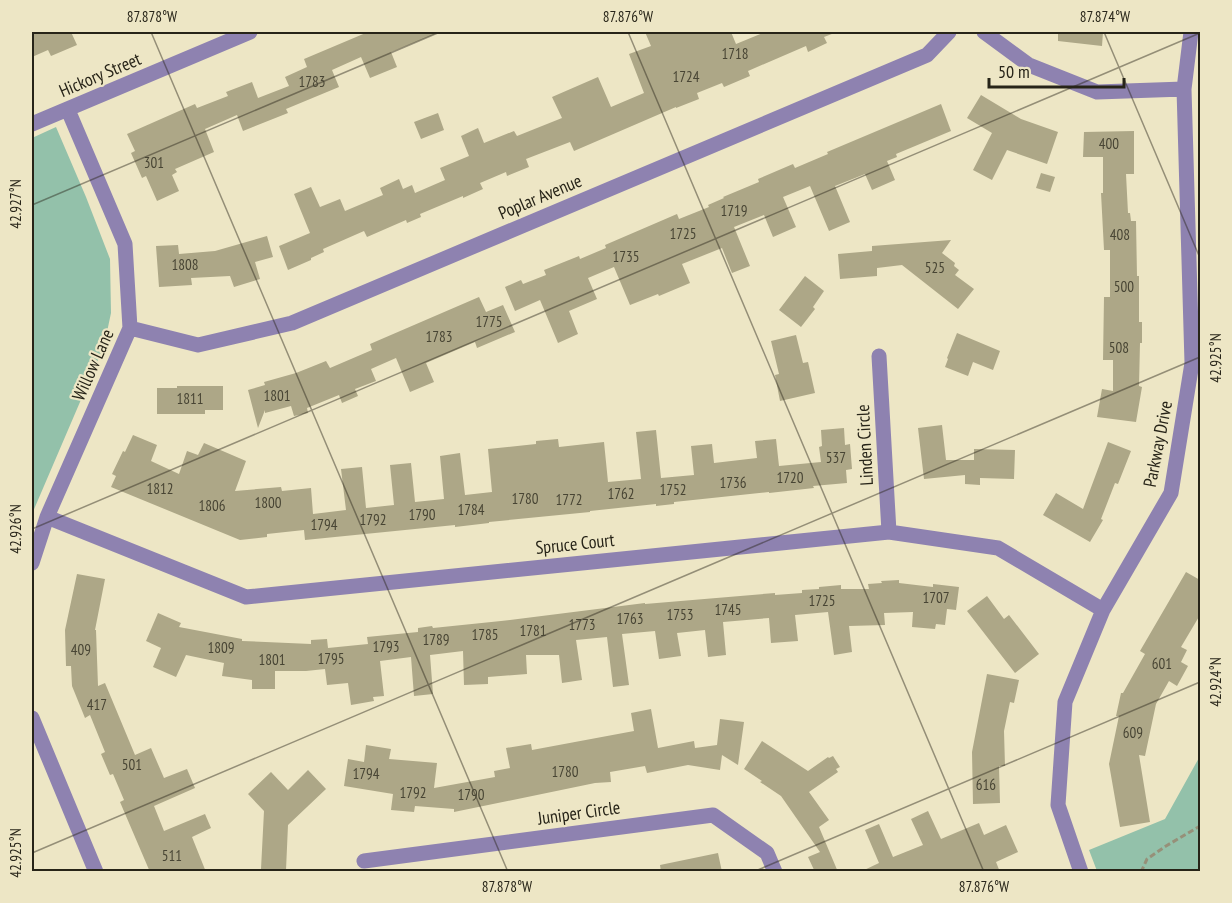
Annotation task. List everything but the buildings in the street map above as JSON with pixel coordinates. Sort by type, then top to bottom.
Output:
[{"type":"street","name":"Hickory Street","points":[[32,124],[250,32]]},
{"type":"street","name":"Poplar Avenue","points":[[130,328],[198,345],[292,323],[927,55],[949,32]]},
{"type":"street","points":[[984,32],[1029,65],[1097,92],[1184,88]]},
{"type":"street","name":"Parkway Drive","points":[[1081,872],[1058,805],[1065,702],[1103,610],[1171,494],[1192,363],[1184,88],[1191,32]]},
{"type":"street","name":"Willow Lane","points":[[32,563],[47,517],[130,328],[125,244],[68,110]]},
{"type":"street","name":"Linden Circle","points":[[879,356],[889,532]]},
{"type":"street","name":"Spruce Court","points":[[47,517],[246,597],[889,532],[998,548],[1103,610]]},
{"type":"street","points":[[32,718],[96,872]]},
{"type":"street","name":"Juniper Circle","points":[[364,861],[713,815],[767,853],[775,872]]},
{"type":"path","points":[[1142,872],[1147,859],[1200,826]]},
{"type":"green space","points":[[56,127],[110,259],[111,313],[104,346],[32,514],[32,138]]},
{"type":"green space","points":[[1200,756],[1200,871],[1097,871],[1089,850],[1165,819]]}]
